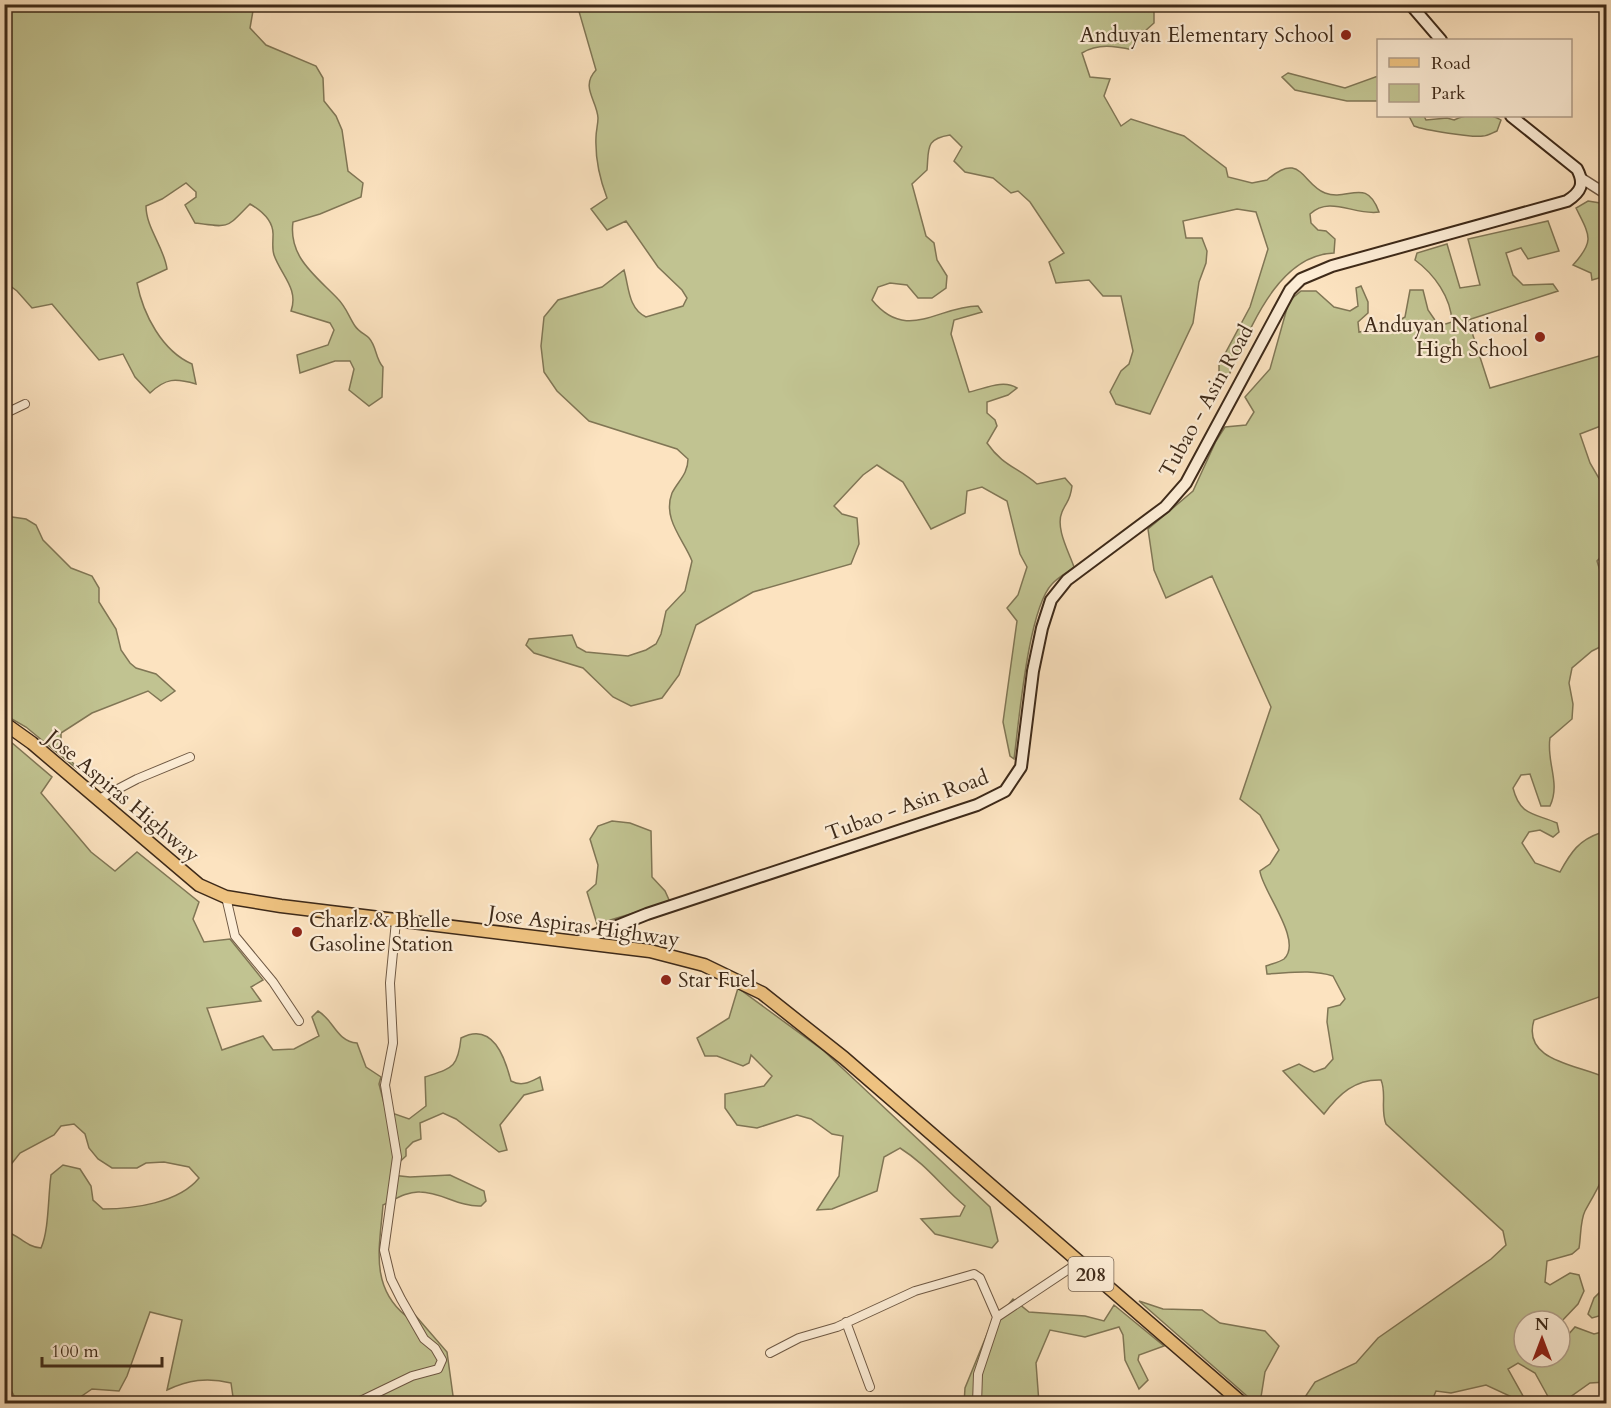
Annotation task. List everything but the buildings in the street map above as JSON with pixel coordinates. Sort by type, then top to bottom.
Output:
[{"type":"main road","points":[[1410,4],[1440,39]]},
{"type":"main road","points":[[1512,117],[1576,169],[1581,178]]},
{"type":"main road","name":"Tubao - Asin Road","points":[[576,942],[647,914],[998,796],[1008,787],[1021,767],[1034,670],[1042,628],[1051,600],[1067,580],[1165,507],[1186,483],[1290,290],[1300,279],[1332,266],[1567,201],[1576,195],[1581,186],[1581,178]]},
{"type":"main road","name":"Jose Aspiras Highway","points":[[9,726],[198,885],[226,897],[683,958],[723,972],[762,993],[844,1058],[1243,1404]]},
{"type":"street","points":[[1581,178],[1606,194]]},
{"type":"street","points":[[4,414],[25,404]]},
{"type":"street","points":[[4,718],[9,726]]},
{"type":"street","points":[[97,800],[137,779],[190,757]]},
{"type":"street","points":[[226,897],[235,936],[273,981],[299,1020]]},
{"type":"street","points":[[354,1404],[412,1376],[438,1369],[442,1360],[435,1348],[424,1338],[401,1299],[391,1279],[384,1250],[397,1157],[384,1085],[393,1043],[390,982],[396,921]]},
{"type":"street","points":[[977,1404],[978,1374],[997,1317],[1078,1263]]},
{"type":"street","points":[[770,1353],[799,1338],[846,1322],[915,1291],[972,1274],[980,1279],[997,1317]]},
{"type":"street","points":[[846,1322],[870,1387]]},
{"type":"green space","points":[[586,4],[1154,5],[1154,23],[1135,40],[1133,50],[1100,47],[1082,53],[1090,77],[1110,79],[1104,96],[1121,126],[1131,119],[1184,136],[1226,168],[1228,177],[1252,183],[1267,180],[1287,168],[1294,169],[1325,193],[1341,195],[1356,192],[1368,195],[1374,201],[1379,212],[1326,206],[1310,214],[1311,223],[1318,230],[1326,231],[1335,239],[1334,253],[1314,257],[1296,267],[1281,282],[1255,319],[1228,377],[1219,380],[1219,365],[1250,307],[1268,249],[1256,212],[1237,209],[1183,221],[1186,238],[1202,238],[1207,251],[1206,263],[1199,282],[1193,323],[1150,414],[1116,404],[1110,392],[1121,371],[1129,364],[1133,351],[1121,296],[1103,296],[1089,280],[1056,283],[1049,262],[1064,253],[1030,202],[1018,191],[1011,193],[993,178],[965,172],[954,161],[962,147],[950,135],[932,142],[927,170],[912,184],[926,236],[934,243],[937,260],[947,276],[946,288],[932,298],[918,298],[907,285],[890,283],[878,287],[872,300],[885,313],[910,321],[978,306],[982,312],[954,320],[951,334],[969,392],[1006,384],[1017,388],[1008,395],[987,402],[987,413],[995,420],[997,426],[987,443],[1005,462],[1037,484],[1065,478],[1072,486],[1060,518],[1060,525],[1074,567],[1052,584],[1044,597],[1037,617],[1026,667],[1014,759],[1010,756],[1003,722],[1017,621],[1007,608],[1018,595],[1027,567],[1020,554],[1007,501],[982,487],[967,491],[965,513],[931,529],[903,482],[877,465],[863,475],[834,506],[842,514],[857,518],[859,544],[851,564],[753,592],[696,625],[679,675],[662,698],[631,706],[613,697],[583,668],[534,653],[526,645],[529,639],[572,635],[577,647],[586,652],[628,656],[646,650],[656,644],[661,634],[666,611],[685,591],[692,561],[675,529],[670,512],[672,493],[685,473],[688,459],[677,449],[589,421],[557,391],[544,372],[541,346],[544,317],[558,300],[602,287],[624,270],[632,303],[646,317],[683,306],[687,298],[682,290],[658,267],[626,221],[607,230],[591,209],[607,198],[596,153],[597,111],[589,88],[591,76],[596,70],[578,8]]},
{"type":"green space","points":[[4,5],[254,5],[250,28],[266,45],[316,66],[323,78],[324,101],[336,116],[342,130],[348,171],[363,183],[361,197],[320,214],[293,222],[295,246],[305,265],[341,302],[357,328],[372,341],[383,367],[382,397],[369,406],[349,390],[354,369],[350,361],[335,361],[300,373],[297,355],[328,345],[334,330],[330,323],[291,311],[293,296],[274,255],[272,226],[263,214],[250,204],[232,222],[222,226],[195,223],[185,205],[196,197],[196,192],[186,183],[162,199],[146,206],[149,222],[167,269],[137,283],[149,319],[163,341],[181,358],[192,364],[196,384],[171,381],[161,384],[150,393],[135,377],[123,354],[99,360],[52,304],[32,308],[17,291],[5,282]]},
{"type":"green space","points":[[1288,73],[1345,88],[1377,76],[1377,101],[1347,101],[1295,90],[1282,77]]},
{"type":"green space","points":[[1410,117],[1424,117],[1426,120],[1447,118],[1454,120],[1463,117],[1496,117],[1501,120],[1497,131],[1486,136],[1448,133],[1414,126]]},
{"type":"green space","points":[[1588,201],[1606,204],[1606,276],[1592,280],[1591,273],[1573,265],[1585,250],[1588,238],[1585,225],[1576,208]]},
{"type":"green space","points":[[1548,221],[1559,251],[1528,259],[1521,248],[1506,253],[1513,275],[1523,285],[1553,284],[1558,291],[1468,320],[1490,388],[1606,354],[1606,424],[1580,434],[1590,463],[1604,487],[1606,551],[1597,561],[1606,591],[1606,644],[1592,651],[1572,668],[1569,683],[1573,704],[1572,719],[1550,738],[1554,789],[1550,806],[1541,806],[1530,774],[1521,775],[1513,788],[1524,809],[1557,823],[1559,832],[1553,837],[1540,830],[1529,832],[1522,843],[1535,863],[1560,872],[1576,848],[1586,839],[1600,833],[1606,783],[1606,989],[1602,996],[1534,1020],[1532,1034],[1536,1045],[1544,1053],[1556,1060],[1606,1078],[1606,1120],[1600,1137],[1605,1169],[1600,1184],[1583,1215],[1579,1248],[1572,1254],[1547,1261],[1545,1282],[1550,1285],[1570,1273],[1579,1275],[1584,1291],[1578,1304],[1572,1310],[1512,1309],[1512,1367],[1508,1369],[1523,1396],[1516,1399],[1486,1385],[1451,1393],[1436,1391],[1431,1403],[1301,1403],[1315,1382],[1356,1363],[1378,1338],[1491,1259],[1506,1245],[1503,1231],[1386,1124],[1381,1080],[1363,1082],[1348,1089],[1324,1114],[1283,1071],[1299,1064],[1314,1072],[1325,1068],[1333,1059],[1327,1022],[1328,1008],[1340,1005],[1345,999],[1333,976],[1309,972],[1267,974],[1266,966],[1284,959],[1289,951],[1289,940],[1285,928],[1260,871],[1270,864],[1279,850],[1260,815],[1240,799],[1271,707],[1212,576],[1166,598],[1154,570],[1148,529],[1193,491],[1225,427],[1246,425],[1254,412],[1245,397],[1270,369],[1289,301],[1301,291],[1316,291],[1334,307],[1350,311],[1358,306],[1356,288],[1361,286],[1368,302],[1368,313],[1358,322],[1359,332],[1388,327],[1405,317],[1410,290],[1423,290],[1428,310],[1439,326],[1452,322],[1445,295],[1429,272],[1415,260],[1417,253],[1447,244],[1460,288],[1480,285],[1468,239]]},
{"type":"green space","points":[[5,516],[26,519],[36,525],[43,540],[71,568],[92,576],[99,588],[99,602],[116,629],[121,650],[130,663],[136,668],[156,674],[175,691],[161,701],[148,691],[92,713],[61,733],[61,745],[77,769],[26,727],[5,715]]},
{"type":"green space","points":[[11,742],[52,777],[41,793],[91,852],[115,871],[137,852],[199,902],[193,919],[204,942],[230,939],[263,980],[251,987],[261,1001],[207,1008],[222,1050],[263,1036],[273,1050],[294,1049],[319,1036],[312,1017],[318,1011],[344,1038],[357,1043],[366,1067],[381,1077],[379,1084],[386,1111],[409,1119],[426,1106],[425,1077],[452,1065],[458,1055],[461,1038],[472,1034],[481,1034],[496,1044],[511,1081],[522,1084],[540,1077],[543,1090],[524,1095],[500,1125],[507,1150],[499,1152],[456,1119],[443,1113],[420,1123],[421,1139],[413,1142],[406,1149],[406,1156],[391,1170],[391,1175],[410,1177],[450,1175],[484,1191],[486,1201],[481,1206],[420,1192],[405,1194],[383,1205],[379,1250],[386,1292],[406,1316],[415,1315],[447,1352],[454,1403],[223,1403],[233,1397],[231,1383],[214,1380],[190,1382],[167,1390],[182,1320],[150,1312],[127,1376],[119,1391],[92,1389],[76,1400],[77,1403],[18,1403],[5,1379],[5,1231],[41,1248],[47,1223],[51,1175],[63,1165],[80,1169],[91,1186],[93,1200],[103,1209],[141,1206],[168,1199],[190,1187],[199,1178],[189,1167],[164,1162],[146,1163],[137,1168],[112,1168],[98,1159],[89,1148],[85,1134],[74,1124],[61,1126],[54,1135],[20,1153],[5,1172],[4,754]]},
{"type":"green space","points":[[612,821],[630,823],[651,831],[652,877],[665,891],[670,902],[597,924],[587,892],[596,884],[598,865],[590,839],[598,826]]},
{"type":"green space","points":[[738,988],[824,1051],[990,1207],[998,1241],[992,1248],[935,1234],[921,1219],[960,1216],[965,1206],[918,1161],[900,1148],[884,1157],[877,1191],[832,1209],[817,1210],[839,1176],[843,1136],[832,1134],[811,1119],[797,1115],[757,1128],[737,1125],[725,1108],[725,1094],[764,1086],[772,1076],[751,1055],[749,1063],[743,1066],[717,1056],[705,1056],[697,1038],[729,1018]]},
{"type":"green space","points":[[1606,1286],[1606,1314],[1592,1318],[1588,1314],[1594,1298]]},
{"type":"green space","points":[[1013,1299],[1029,1312],[1085,1316],[1104,1321],[1114,1305],[1164,1346],[1139,1355],[1138,1360],[1148,1380],[1139,1389],[1125,1360],[1123,1335],[1119,1327],[1085,1337],[1050,1330],[1036,1363],[1039,1403],[964,1404],[965,1388],[990,1327]]},
{"type":"green space","points":[[1139,1301],[1163,1309],[1202,1310],[1220,1323],[1265,1331],[1279,1346],[1265,1372],[1261,1397],[1272,1403],[1255,1403]]},
{"type":"green space","points":[[1575,1327],[1594,1334],[1606,1331],[1606,1382],[1590,1383],[1570,1397],[1551,1402],[1535,1373],[1528,1369],[1572,1369],[1572,1330]]},
{"type":"waterway","points":[[4,1397],[8,1404]]},
{"type":"place","name":"Anduyan Elementary School","points":[[1346,35]]},
{"type":"place","name":"Anduyan National High School","points":[[1540,337]]},
{"type":"place","name":"Charlz & Bhelle Gasoline Station","points":[[297,932]]},
{"type":"place","name":"Star Fuel","points":[[666,980]]}]
